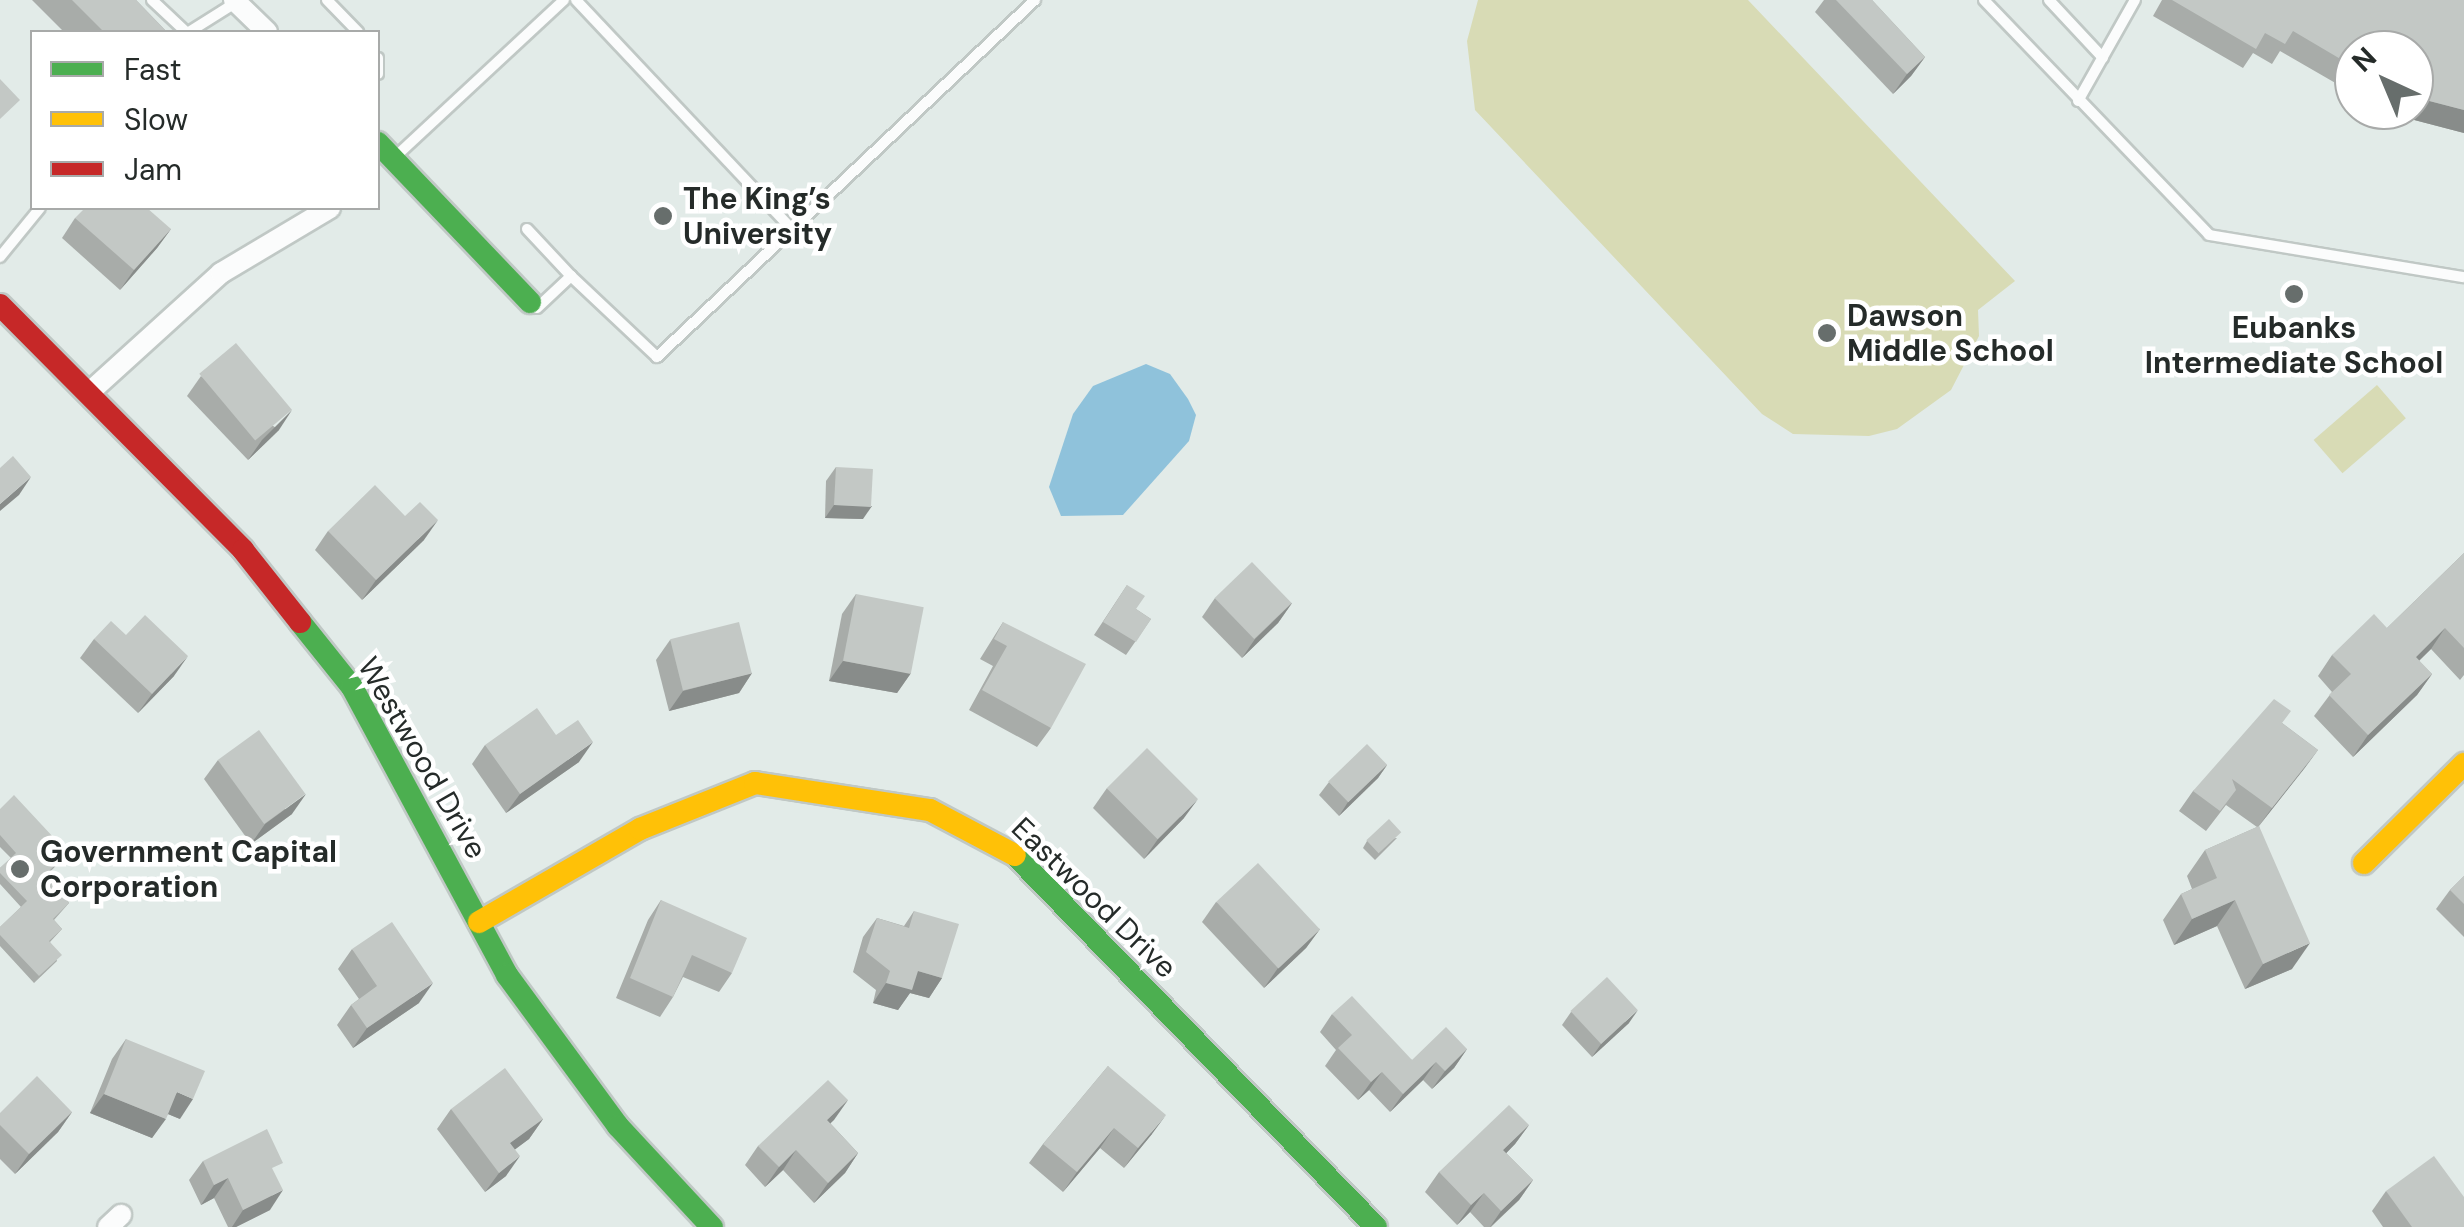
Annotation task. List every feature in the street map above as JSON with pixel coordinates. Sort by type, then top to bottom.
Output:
[{"type":"street","points":[[235,1],[265,30]]},
{"type":"street","points":[[383,157],[530,302]]},
{"type":"street","points":[[92,390],[221,273],[327,210]]},
{"type":"street","name":"Westwood Drive","points":[[0,304],[92,390],[243,550],[352,687],[525,1002],[618,1126],[712,1227]]},
{"type":"street","points":[[2364,863],[2464,764]]},
{"type":"street","name":"Eastwood Drive","points":[[479,922],[640,828],[755,783],[930,810],[1016,855],[1376,1227]]},
{"type":"lane","points":[[152,0],[186,30]]},
{"type":"lane","points":[[327,0],[356,30]]},
{"type":"lane","points":[[383,157],[564,0]]},
{"type":"lane","points":[[576,0],[793,230]]},
{"type":"lane","points":[[527,229],[657,356],[1035,0]]},
{"type":"lane","points":[[1984,0],[2209,235],[2464,277]]},
{"type":"lane","points":[[2049,0],[2102,58]]},
{"type":"lane","points":[[2078,101],[2134,0]]},
{"type":"lane","points":[[191,30],[235,1]]},
{"type":"lane","points":[[0,256],[38,210]]},
{"type":"lane","points":[[530,302],[536,309],[571,276]]},
{"type":"green space","points":[[1478,0],[1748,0],[2015,281],[1978,310],[1979,336],[1951,390],[1897,429],[1869,436],[1793,434],[1762,414],[1475,110],[1467,41]]},
{"type":"green space","points":[[2377,385],[2406,418],[2342,473],[2314,440]]},
{"type":"water","points":[[1146,364],[1170,374],[1188,399],[1196,415],[1189,441],[1123,515],[1061,516],[1049,487],[1073,414],[1093,386]]},
{"type":"building","points":[[72,0],[136,0],[165,30],[102,30]]},
{"type":"building","points":[[1836,0],[1872,0],[1925,57],[1907,74]]},
{"type":"building","points":[[2172,0],[2464,0],[2464,110],[2434,102],[2434,30],[2334,30],[2334,55],[2293,31],[2285,44],[2265,33],[2256,49]]},
{"type":"building","points":[[0,79],[20,100],[0,119]]},
{"type":"building","points":[[83,210],[149,210],[171,229],[134,270],[75,218]]},
{"type":"building","points":[[236,343],[292,410],[255,440],[199,374]]},
{"type":"building","points":[[13,456],[31,477],[0,504],[0,468]]},
{"type":"building","points":[[836,467],[873,469],[871,507],[834,505]]},
{"type":"building","points":[[375,485],[405,516],[420,502],[438,520],[376,580],[328,531]]},
{"type":"building","points":[[2464,553],[2464,648],[2445,628],[2416,657],[2432,674],[2368,735],[2329,695],[2351,674],[2332,655],[2374,614],[2387,628]]},
{"type":"building","points":[[1252,562],[1292,603],[1254,639],[1215,598]]},
{"type":"building","points":[[1127,585],[1145,596],[1136,609],[1151,619],[1136,642],[1103,622]]},
{"type":"building","points":[[856,594],[924,607],[911,674],[843,661]]},
{"type":"building","points":[[145,615],[188,656],[152,694],[94,639],[111,621],[126,635]]},
{"type":"building","points":[[739,622],[752,673],[683,691],[670,639]]},
{"type":"building","points":[[1003,622],[1086,664],[1051,728],[982,690],[1007,646],[994,639]]},
{"type":"building","points":[[2274,699],[2291,711],[2282,723],[2318,750],[2272,808],[2232,779],[2236,790],[2220,811],[2193,791]]},
{"type":"building","points":[[537,708],[556,735],[578,720],[593,742],[520,794],[485,745]]},
{"type":"building","points":[[259,730],[305,794],[264,824],[218,760]]},
{"type":"building","points":[[1367,744],[1387,765],[1348,802],[1328,782]]},
{"type":"building","points":[[1147,748],[1198,799],[1158,839],[1107,788]]},
{"type":"building","points":[[14,795],[68,853],[49,871],[69,903],[53,919],[62,929],[49,941],[62,955],[39,976],[0,935],[0,927],[27,901],[0,873],[0,868],[16,853],[0,835],[0,809]]},
{"type":"building","points":[[1389,819],[1401,832],[1379,853],[1366,840]]},
{"type":"building","points":[[2259,826],[2310,943],[2263,964],[2235,900],[2192,919],[2181,894],[2217,878],[2205,850]]},
{"type":"building","points":[[1258,863],[1320,930],[1278,968],[1216,902]]},
{"type":"building","points":[[2464,876],[2464,904],[2450,890]]},
{"type":"building","points":[[661,900],[747,938],[732,973],[692,955],[673,997],[630,978]]},
{"type":"building","points":[[914,911],[959,924],[942,978],[918,971],[912,990],[886,983],[890,971],[866,952],[877,918],[909,928]]},
{"type":"building","points":[[392,922],[433,983],[367,1028],[351,1005],[377,986],[352,949]]},
{"type":"building","points":[[1607,977],[1638,1010],[1601,1044],[1570,1011]]},
{"type":"building","points":[[1352,996],[1412,1060],[1446,1027],[1467,1049],[1445,1071],[1436,1062],[1403,1094],[1382,1072],[1371,1082],[1338,1048],[1352,1035],[1332,1014]]},
{"type":"building","points":[[126,1039],[205,1071],[193,1099],[177,1092],[166,1119],[104,1094]]},
{"type":"building","points":[[1108,1066],[1166,1115],[1138,1148],[1114,1128],[1077,1172],[1043,1144]]},
{"type":"building","points":[[505,1068],[543,1119],[510,1143],[520,1156],[499,1173],[451,1109]]},
{"type":"building","points":[[37,1076],[72,1112],[29,1154],[0,1125],[0,1113]]},
{"type":"building","points":[[828,1080],[848,1100],[827,1120],[858,1153],[828,1183],[796,1150],[779,1167],[758,1146]]},
{"type":"building","points":[[1509,1105],[1529,1125],[1503,1150],[1533,1180],[1501,1211],[1484,1193],[1471,1205],[1439,1172]]},
{"type":"building","points":[[267,1129],[283,1163],[272,1168],[283,1190],[243,1210],[228,1178],[214,1185],[203,1161]]},
{"type":"building","points":[[2434,1156],[2464,1197],[2464,1227],[2412,1227],[2386,1191]]},
{"type":"traffic: fast","points":[[380,145],[530,302]]},
{"type":"traffic: fast","points":[[300,622],[352,687],[507,975],[618,1126],[712,1227]]},
{"type":"traffic: fast","points":[[1015,855],[1376,1227]]},
{"type":"traffic: slow","points":[[2364,863],[2464,764]]},
{"type":"traffic: slow","points":[[479,922],[640,829],[755,783],[930,810],[1015,855]]},
{"type":"traffic: jam","points":[[0,305],[243,550],[300,622]]},
{"type":"place","name":"The King’s University","points":[[663,216]]},
{"type":"place","name":"Eubanks Intermediate School","points":[[2294,294]]},
{"type":"place","name":"Dawson Middle School","points":[[1827,333]]},
{"type":"place","name":"Government Capital Corporation","points":[[20,869]]}]
